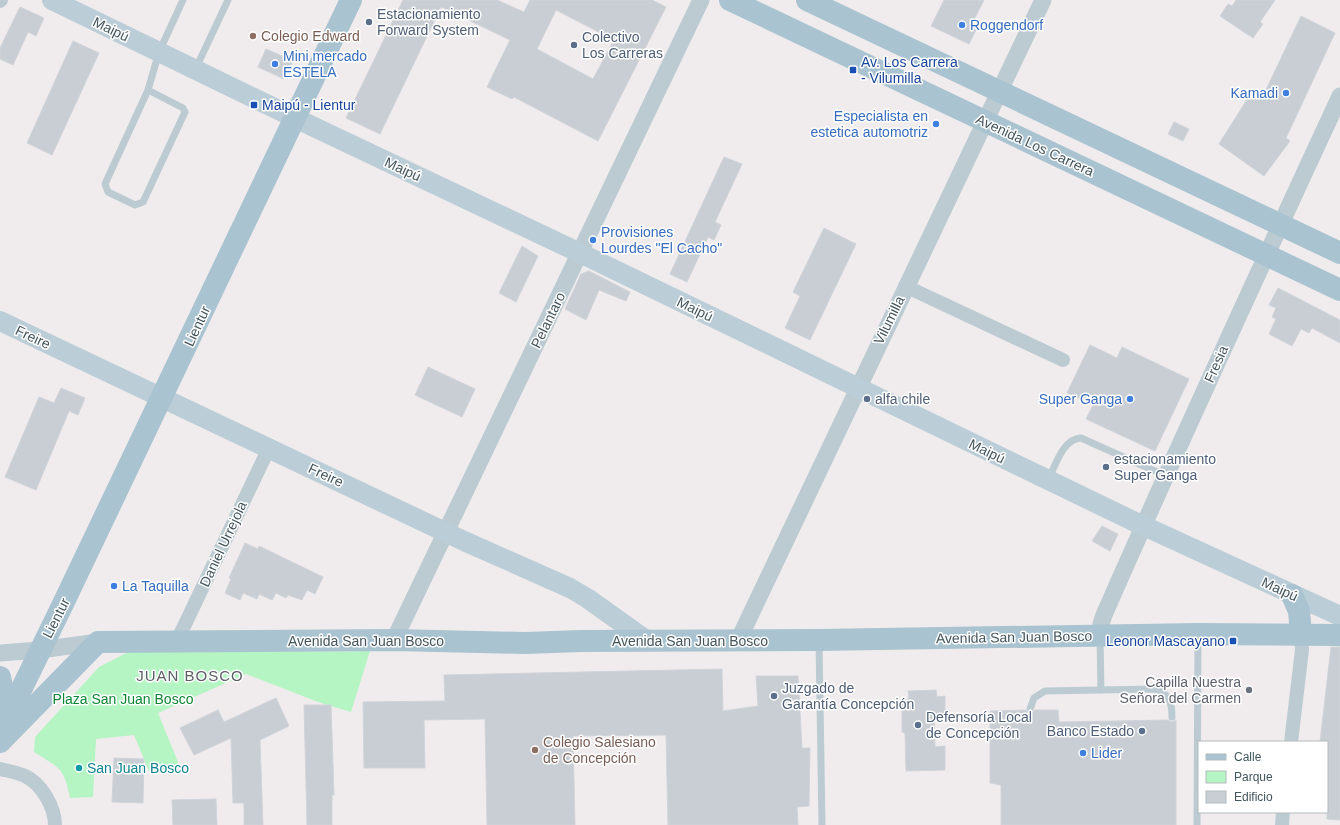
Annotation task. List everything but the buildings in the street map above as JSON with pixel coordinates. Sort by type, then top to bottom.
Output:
[{"type":"main road","name":"Maipú","points":[[52,0],[295,118],[580,253],[1143,526],[1340,616]]},
{"type":"main road","name":"Lientur","points":[[0,724],[20,692],[162,398],[350,0]]},
{"type":"main road","name":"Avenida Los Carrera","points":[[730,0],[1340,290]]},
{"type":"main road","points":[[807,0],[1280,226],[1340,253]]},
{"type":"main road","name":"Freire","points":[[0,321],[446,531],[464,541],[570,588],[587,598],[646,640]]},
{"type":"main road","points":[[1292,595],[1299,611],[1301,634]]},
{"type":"main road","name":"Avenida San Juan Bosco","points":[[98,642],[394,640],[525,643],[646,640],[738,641],[1198,634],[1340,635]]},
{"type":"main road","points":[[0,742],[98,642]]},
{"type":"main road","points":[[0,676],[5,701],[0,724]]},
{"type":"street","name":"Pelantaro","points":[[394,640],[701,0]]},
{"type":"street","name":"Vilumilla","points":[[738,641],[984,121],[1043,0]]},
{"type":"street","name":"Fresia","points":[[1100,636],[1101,624],[1104,615],[1143,526],[1266,254],[1340,96]]},
{"type":"street","points":[[906,286],[1063,360]]},
{"type":"street","name":"Daniel Urrejola","points":[[177,641],[269,448]]},
{"type":"street","points":[[1291,741],[1302,650],[1301,634]]},
{"type":"street","name":"Avenida San Juan Bosco","points":[[0,653],[40,650],[98,642]]},
{"type":"street","points":[[0,769],[25,776],[34,783],[49,801],[53,810],[55,825]]},
{"type":"street","points":[[1282,825],[1283,813]]},
{"type":"lane","points":[[148,90],[183,108],[185,112],[143,202],[135,205],[108,192],[105,184],[148,90],[159,52],[183,0]]},
{"type":"lane","points":[[195,70],[228,0]]},
{"type":"lane","points":[[1048,480],[1066,446],[1073,439],[1081,438],[1166,476]]},
{"type":"lane","points":[[1197,825],[1198,634]]},
{"type":"lane","points":[[1100,636],[1101,690]]},
{"type":"lane","points":[[819,640],[822,825]]},
{"type":"lane","points":[[1030,709],[1034,698],[1046,691],[1159,690],[1170,701],[1172,717]]},
{"type":"green space","name":"Plaza San Juan Bosco","points":[[136,648],[370,651],[351,712],[318,702],[246,674],[158,713],[180,767],[149,771],[134,735],[96,739],[93,797],[70,798],[63,774],[55,765],[34,752],[35,737],[99,667]]},
{"type":"place","name":"Estacionamiento Forward System","points":[[369,22]]},
{"type":"place","name":"Roggendorf","points":[[962,25]]},
{"type":"place","name":"Colegio Edward","points":[[253,36]]},
{"type":"place","name":"Colectivo Los Carreras","points":[[574,45]]},
{"type":"place","name":"Mini mercado ESTELA","points":[[275,64]]},
{"type":"place","name":"Av. Los Carrera - Vilumilla","points":[[853,70]]},
{"type":"place","name":"Kamadi","points":[[1286,93]]},
{"type":"place","name":"Maipú - Lientur","points":[[254,105]]},
{"type":"place","name":"Especialista en estetica automotriz","points":[[936,124]]},
{"type":"place","name":"Provisiones Lourdes \"El Cacho\"","points":[[593,240]]},
{"type":"place","name":"alfa chile","points":[[867,399]]},
{"type":"place","name":"Super Ganga","points":[[1130,399]]},
{"type":"place","name":"estacionamiento Super Ganga","points":[[1106,467]]},
{"type":"place","name":"La Taquilla","points":[[114,586]]},
{"type":"place","name":"Leonor Mascayano","points":[[1233,641]]},
{"type":"place","name":"Capilla Nuestra Señora del Carmen","points":[[1249,690]]},
{"type":"place","name":"Juzgado de Garantía Concepción","points":[[774,696]]},
{"type":"place","name":"Defensoría Local de Concepción","points":[[918,725]]},
{"type":"place","name":"Banco Estado","points":[[1142,731]]},
{"type":"place","name":"Colegio Salesiano de Concepción","points":[[535,750]]},
{"type":"place","name":"Lider","points":[[1083,753]]},
{"type":"place","name":"San Juan Bosco","points":[[79,768]]},
{"type":"district","name":"JUAN BOSCO","points":[[190,676]]}]
